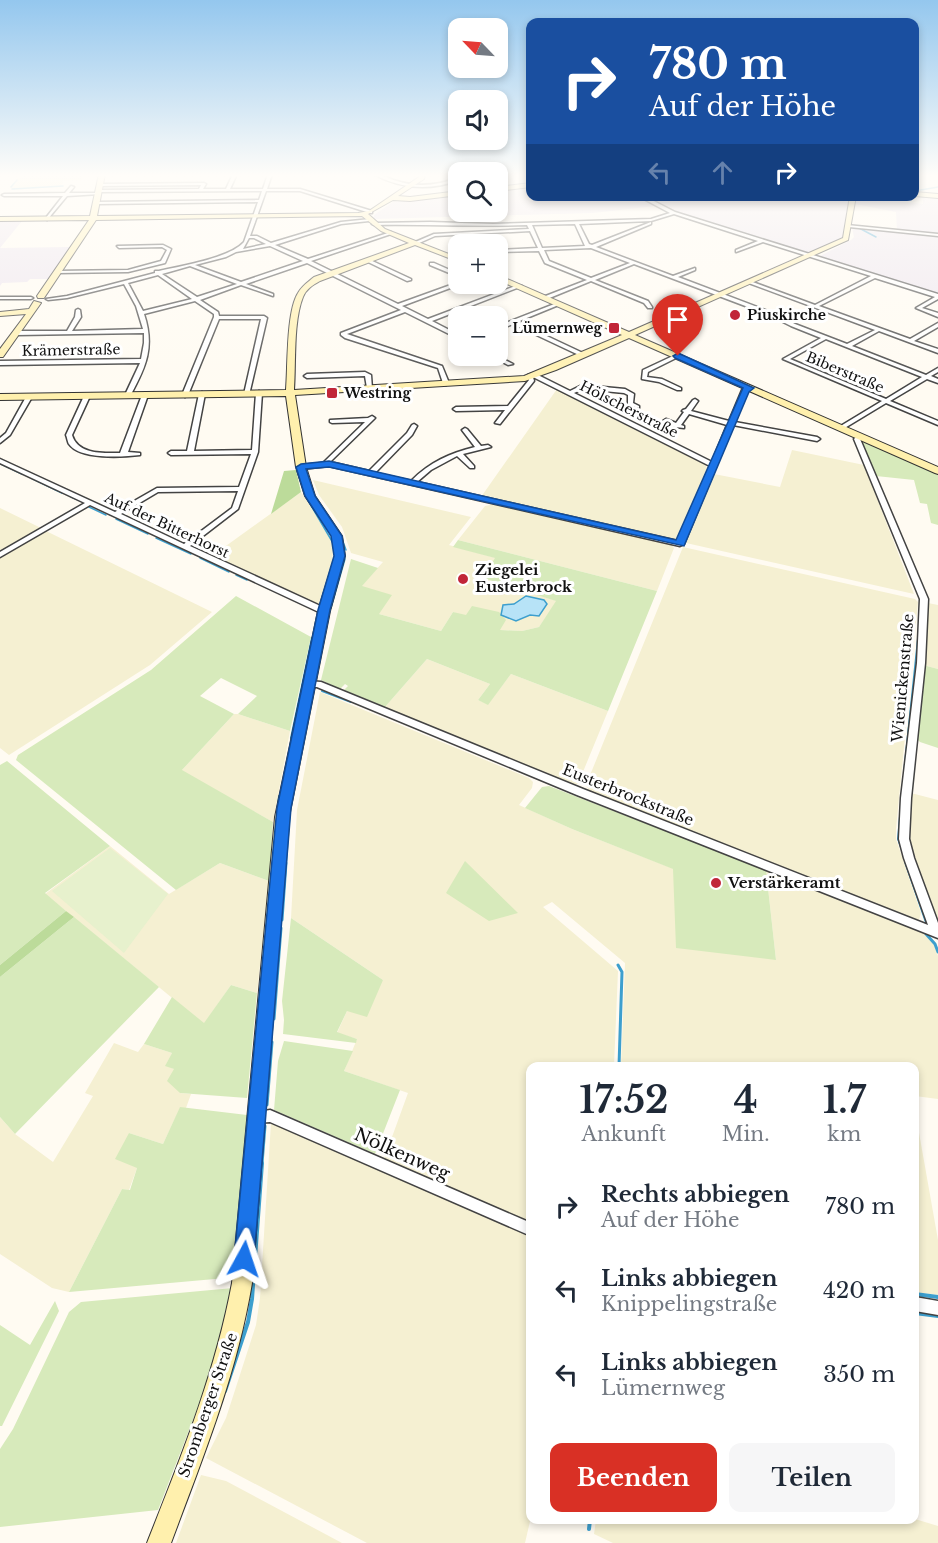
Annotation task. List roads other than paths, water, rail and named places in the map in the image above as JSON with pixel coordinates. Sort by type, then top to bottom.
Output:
[{"type":"main road","points":[[0,355],[75,246]]},
{"type":"main road","name":"Stromberger Straße","points":[[159,1543],[225,1364],[237,1317],[257,1117],[282,817],[324,610],[338,568],[337,536],[310,496],[301,467],[290,393],[295,315],[299,296],[311,282],[407,246]]},
{"type":"main road","points":[[423,246],[447,255]]},
{"type":"main road","points":[[0,397],[290,393],[532,376],[831,246]]},
{"type":"main road","points":[[508,281],[938,471]]},
{"type":"main road","points":[[0,314],[38,301]]},
{"type":"street","points":[[57,272],[128,271],[163,262],[169,249],[163,246]]},
{"type":"street","points":[[119,247],[163,246]]},
{"type":"street","points":[[236,251],[243,246]]},
{"type":"street","points":[[0,298],[38,301],[67,297],[261,246]]},
{"type":"street","points":[[275,246],[448,331]]},
{"type":"street","points":[[141,313],[197,299],[352,246]]},
{"type":"street","points":[[540,246],[547,262],[646,302],[650,307]]},
{"type":"street","points":[[738,251],[750,246]]},
{"type":"street","points":[[778,246],[938,297]]},
{"type":"street","points":[[508,251],[591,247],[771,314],[938,381]]},
{"type":"street","points":[[368,260],[409,280]]},
{"type":"street","points":[[546,298],[633,263]]},
{"type":"street","points":[[432,264],[448,271]]},
{"type":"street","points":[[191,265],[271,296]]},
{"type":"street","points":[[148,266],[213,310],[217,317]]},
{"type":"street","points":[[672,278],[693,269]]},
{"type":"street","points":[[817,305],[875,276]]},
{"type":"street","points":[[125,282],[141,313],[147,344],[143,361],[128,395]]},
{"type":"street","points":[[748,282],[817,305],[938,351]]},
{"type":"street","points":[[428,321],[520,286]]},
{"type":"street","points":[[397,306],[448,287]]},
{"type":"street","points":[[938,297],[918,308],[938,315]]},
{"type":"street","points":[[508,324],[559,304]]},
{"type":"street","points":[[69,332],[78,317],[78,310]]},
{"type":"street","points":[[405,310],[343,334],[440,367],[446,383]]},
{"type":"street","points":[[217,317],[264,318],[247,394]]},
{"type":"street","points":[[185,395],[217,317]]},
{"type":"street","points":[[513,322],[583,355]]},
{"type":"street","points":[[910,340],[938,325]]},
{"type":"street","points":[[848,346],[880,329]]},
{"type":"street","points":[[16,333],[145,331]]},
{"type":"street","name":"Biberstraße","points":[[826,338],[786,359],[938,423]]},
{"type":"street","points":[[678,356],[645,371],[644,378],[660,380],[679,389]]},
{"type":"street","name":"Krämerstraße","points":[[0,363],[143,361]]},
{"type":"street","points":[[841,428],[938,370]]},
{"type":"street","points":[[307,376],[365,374],[368,375],[370,388]]},
{"type":"street","points":[[498,423],[532,376]]},
{"type":"street","name":"Hölscherstraße","points":[[532,376],[713,465]]},
{"type":"street","points":[[570,393],[582,387],[625,391],[631,394],[630,404],[637,407]]},
{"type":"street","points":[[301,467],[326,464],[680,544],[745,390],[749,388]]},
{"type":"street","points":[[184,547],[231,514],[249,474],[255,452],[259,393]]},
{"type":"street","points":[[190,453],[202,394]]},
{"type":"street","points":[[124,454],[145,395]]},
{"type":"street","points":[[87,396],[69,435],[69,441],[73,446],[98,454],[138,454]]},
{"type":"street","points":[[0,441],[8,434],[29,397]]},
{"type":"street","points":[[666,422],[679,427],[685,411],[695,404],[695,401]]},
{"type":"street","points":[[456,410],[509,408]]},
{"type":"street","points":[[685,411],[731,423],[817,439]]},
{"type":"street","points":[[326,464],[371,419],[332,421]]},
{"type":"street","points":[[370,474],[410,434],[414,426]]},
{"type":"street","points":[[465,430],[479,448]]},
{"type":"street","name":"Wienickenstraße","points":[[860,436],[857,439],[924,599],[921,663],[906,798],[904,839],[937,934]]},
{"type":"street","points":[[412,483],[431,465],[458,453],[488,447]]},
{"type":"street","points":[[171,453],[255,452]]},
{"type":"street","points":[[458,453],[472,468]]},
{"type":"street","name":"Auf der Bitterhorst","points":[[0,461],[324,610]]},
{"type":"street","points":[[115,515],[157,490],[243,489]]},
{"type":"street","points":[[0,555],[89,503]]},
{"type":"street","name":"Eusterbrockstraße","points":[[308,684],[318,684],[937,934]]},
{"type":"street","name":"Nölkenweg","points":[[257,1117],[270,1116],[526,1228]]},
{"type":"street","points":[[919,1305],[938,1308]]},
{"type":"water","points":[[526,596],[544,600],[547,604],[539,616],[530,615],[516,621],[501,615],[503,605],[514,604]]},
{"type":"waterway","points":[[1,464],[22,474]]},
{"type":"waterway","points":[[297,471],[306,497],[333,543]]},
{"type":"waterway","points":[[704,495],[713,473]]},
{"type":"waterway","points":[[31,478],[62,493]]},
{"type":"waterway","points":[[71,497],[81,501]]},
{"type":"waterway","points":[[89,507],[106,515]]},
{"type":"waterway","points":[[328,516],[341,536],[346,550]]},
{"type":"waterway","points":[[116,519],[148,534]]},
{"type":"waterway","points":[[156,538],[191,554]]},
{"type":"waterway","points":[[200,558],[229,572]]},
{"type":"waterway","points":[[331,608],[345,559]]},
{"type":"waterway","points":[[236,575],[247,580]]},
{"type":"waterway","points":[[904,773],[919,629]]},
{"type":"waterway","points":[[291,738],[312,638]]},
{"type":"waterway","points":[[322,691],[351,702]]},
{"type":"waterway","points":[[278,805],[279,796]]},
{"type":"waterway","points":[[901,805],[898,839],[907,864]]},
{"type":"waterway","points":[[286,864],[290,810]]},
{"type":"waterway","points":[[282,920],[286,863]]},
{"type":"waterway","points":[[906,863],[926,921]]},
{"type":"waterway","points":[[274,1019],[281,928]]},
{"type":"waterway","points":[[926,934],[935,944],[938,952]]},
{"type":"waterway","points":[[618,965],[622,972],[619,1062]]},
{"type":"waterway","points":[[267,1105],[272,1042]]},
{"type":"waterway","points":[[262,1164],[265,1126]]},
{"type":"waterway","points":[[225,1391],[248,1322],[252,1299],[262,1163]]},
{"type":"waterway","points":[[919,1295],[938,1297]]},
{"type":"waterway","points":[[919,1314],[938,1316]]},
{"type":"waterway","points":[[589,1529],[590,1524]]},
{"type":"place","name":"Piuskirche","points":[[735,315]]},
{"type":"place","name":"Lümernweg","points":[[614,328]]},
{"type":"place","name":"Westring","points":[[332,393]]},
{"type":"place","name":"Ziegelei Eusterbrock","points":[[463,579]]},
{"type":"place","name":"Verstärkeramt","points":[[716,883]]}]
